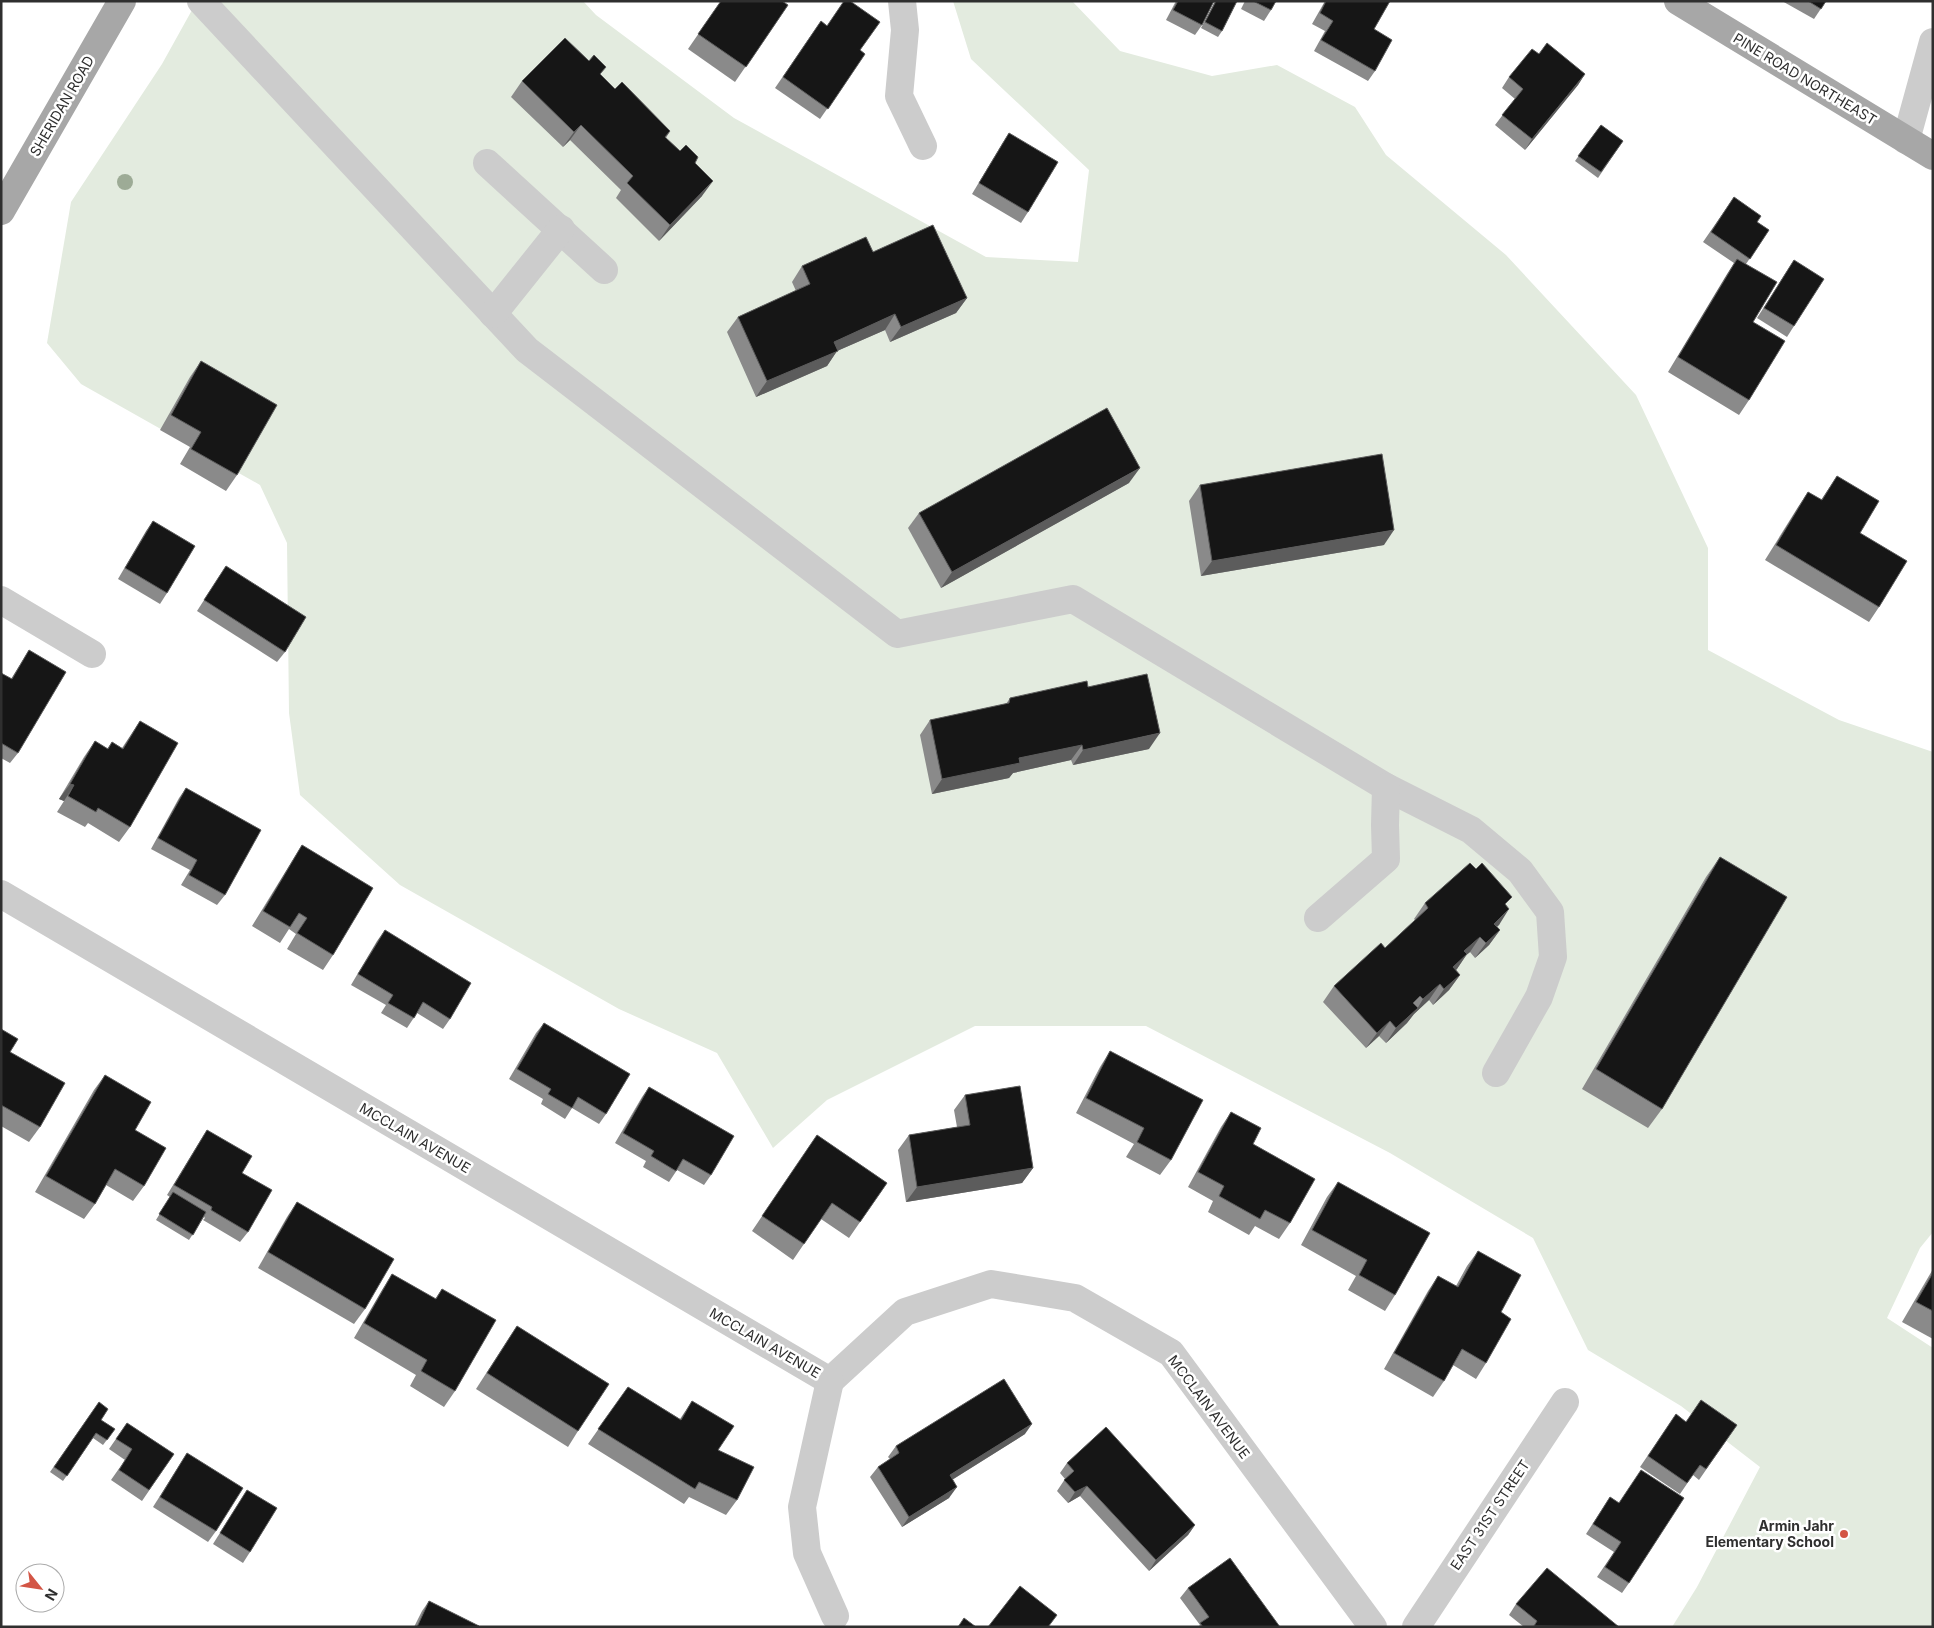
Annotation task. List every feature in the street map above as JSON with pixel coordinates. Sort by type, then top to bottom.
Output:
[{"type":"main road","name":"SHERIDAN ROAD","points":[[1,211],[122,1]]},
{"type":"main road","name":"PINE ROAD NORTHEAST","points":[[1678,1],[1933,156]]},
{"type":"street","points":[[201,1],[527,350],[896,634],[1073,600],[1386,787],[1472,830],[1520,870],[1550,912],[1552,957],[1538,997],[1496,1072]]},
{"type":"street","points":[[902,1],[905,30],[899,96],[923,146]]},
{"type":"street","points":[[1906,140],[1933,42]]},
{"type":"street","points":[[487,163],[604,270]]},
{"type":"street","points":[[493,314],[561,229]]},
{"type":"street","points":[[1,600],[92,654]]},
{"type":"street","points":[[1318,918],[1386,859],[1386,787]]},
{"type":"street","name":"MCCLAIN AVENUE","points":[[1,894],[830,1381]]},
{"type":"street","name":"MCCLAIN AVENUE","points":[[835,1616],[806,1553],[802,1507],[830,1381],[905,1312],[991,1284],[1075,1298],[1170,1354],[1373,1627]]},
{"type":"street","name":"EAST 31ST STREET","points":[[1416,1627],[1565,1402]]},
{"type":"shaded area","points":[[197,1],[583,1],[596,15],[734,118],[986,257],[1078,262],[1089,170],[971,59],[953,1],[1072,1],[1120,51],[1212,76],[1277,65],[1355,107],[1386,155],[1506,255],[1636,395],[1708,548],[1708,650],[1839,720],[1933,752],[1933,1232],[1920,1248],[1887,1318],[1933,1348],[1933,1627],[1672,1627],[1697,1587],[1760,1467],[1681,1406],[1588,1350],[1533,1238],[1390,1153],[1146,1026],[975,1026],[827,1100],[773,1148],[717,1053],[619,1009],[400,885],[300,795],[289,713],[287,543],[260,485],[81,384],[47,343],[71,202],[162,64]]},
{"type":"building","points":[[721,1],[782,1],[788,5],[746,67],[698,34]]},
{"type":"building","points":[[844,1],[850,1],[880,22],[860,50],[865,54],[828,109],[783,77],[821,21],[827,26]]},
{"type":"building","points":[[1178,1],[1214,1],[1202,25],[1173,10]]},
{"type":"building","points":[[1216,1],[1237,1],[1222,31],[1205,22]]},
{"type":"building","points":[[1253,1],[1276,1],[1271,10]]},
{"type":"building","points":[[1326,1],[1390,1],[1374,29],[1392,40],[1375,71],[1321,40],[1333,21],[1320,13]]},
{"type":"building","points":[[1808,1],[1826,1],[1821,9]]},
{"type":"building","points":[[565,38],[589,61],[594,55],[606,67],[600,74],[615,89],[622,82],[670,131],[665,137],[680,151],[686,145],[698,157],[695,163],[713,181],[670,225],[627,183],[633,176],[581,125],[574,132],[522,81]]},
{"type":"building","points":[[1547,43],[1585,74],[1532,139],[1502,115],[1523,89],[1509,77],[1532,49],[1539,54]]},
{"type":"building","points":[[1601,125],[1623,141],[1601,172],[1578,156]]},
{"type":"building","points":[[1009,133],[1058,162],[1028,212],[979,183]]},
{"type":"building","points":[[1734,197],[1761,216],[1757,222],[1769,230],[1750,259],[1711,232]]},
{"type":"building","points":[[933,225],[967,298],[901,327],[895,314],[834,342],[838,351],[767,381],[738,317],[810,284],[802,266],[866,237],[873,252]]},
{"type":"building","points":[[1737,259],[1777,282],[1753,322],[1785,341],[1749,400],[1678,357]]},
{"type":"building","points":[[1794,260],[1824,279],[1794,326],[1764,308]]},
{"type":"building","points":[[201,361],[277,405],[237,475],[191,449],[201,432],[171,415]]},
{"type":"building","points":[[1107,408],[1140,468],[952,572],[919,513]]},
{"type":"building","points":[[1382,454],[1394,530],[1212,561],[1200,485]]},
{"type":"building","points":[[1837,476],[1879,501],[1860,533],[1907,561],[1879,607],[1776,545],[1808,492],[1822,500]]},
{"type":"building","points":[[153,521],[195,546],[167,593],[125,568]]},
{"type":"building","points":[[226,566],[306,617],[285,652],[204,600]]},
{"type":"building","points":[[29,650],[66,672],[18,753],[1,743],[1,673],[12,679]]},
{"type":"building","points":[[1147,674],[1160,733],[1083,750],[1082,745],[1019,758],[1020,763],[942,779],[930,720],[1009,703],[1010,698],[1087,681],[1088,687]]},
{"type":"building","points":[[140,721],[178,743],[130,827],[98,808],[96,812],[68,796],[74,785],[70,784],[95,741],[108,749],[112,742],[123,749]]},
{"type":"building","points":[[186,788],[261,830],[225,895],[189,875],[197,860],[158,838]]},
{"type":"building","points":[[302,845],[373,888],[333,955],[297,933],[307,918],[299,913],[290,927],[263,911]]},
{"type":"building","points":[[1720,857],[1787,897],[1662,1109],[1596,1069]]},
{"type":"building","points":[[1470,863],[1476,869],[1482,863],[1512,897],[1505,904],[1509,909],[1494,924],[1500,930],[1486,943],[1480,937],[1464,951],[1467,954],[1453,967],[1460,975],[1444,989],[1440,984],[1423,999],[1420,996],[1413,1003],[1418,1008],[1396,1028],[1390,1021],[1377,1033],[1334,986],[1381,943],[1385,948],[1428,908],[1425,903]]},
{"type":"building","points":[[385,930],[471,983],[450,1019],[423,1002],[414,1018],[388,1003],[393,995],[358,974]]},
{"type":"building","points":[[544,1023],[630,1074],[606,1114],[578,1097],[572,1108],[548,1094],[551,1089],[517,1069]]},
{"type":"building","points":[[1,1029],[18,1039],[10,1052],[65,1083],[40,1127],[1,1105]]},
{"type":"building","points":[[1110,1051],[1203,1100],[1171,1160],[1137,1142],[1144,1128],[1086,1098]]},
{"type":"building","points":[[105,1075],[151,1102],[135,1130],[166,1148],[144,1186],[115,1169],[95,1204],[46,1176]]},
{"type":"building","points":[[1020,1086],[1033,1168],[917,1187],[909,1135],[970,1125],[965,1095]]},
{"type":"building","points":[[649,1087],[734,1136],[711,1175],[683,1159],[676,1171],[651,1156],[654,1151],[623,1133]]},
{"type":"building","points":[[1231,1112],[1261,1128],[1253,1144],[1315,1179],[1290,1223],[1265,1210],[1260,1219],[1219,1196],[1224,1186],[1198,1172]]},
{"type":"building","points":[[207,1130],[252,1156],[242,1173],[272,1190],[248,1232],[211,1210],[212,1207],[174,1185]]},
{"type":"building","points":[[817,1135],[887,1183],[860,1222],[832,1203],[804,1244],[762,1216]]},
{"type":"building","points":[[1338,1182],[1430,1233],[1395,1295],[1359,1275],[1367,1260],[1312,1230]]},
{"type":"building","points":[[173,1192],[206,1212],[193,1235],[159,1214]]},
{"type":"building","points":[[297,1202],[394,1259],[365,1309],[268,1252]]},
{"type":"building","points":[[1478,1251],[1521,1275],[1501,1312],[1511,1319],[1486,1363],[1462,1349],[1444,1381],[1394,1353],[1438,1276],[1458,1287]]},
{"type":"building","points":[[1933,1273],[1933,1311],[1916,1302]]},
{"type":"building","points":[[392,1274],[436,1299],[442,1289],[496,1320],[455,1391],[421,1371],[427,1360],[364,1323]]},
{"type":"building","points":[[517,1326],[609,1384],[578,1431],[487,1373]]},
{"type":"building","points":[[1004,1379],[1032,1424],[950,1475],[957,1487],[909,1517],[878,1467],[899,1453],[896,1446]]},
{"type":"building","points":[[628,1387],[681,1420],[692,1401],[734,1426],[718,1450],[754,1467],[737,1500],[699,1482],[695,1489],[598,1429]]},
{"type":"building","points":[[1701,1400],[1737,1425],[1706,1469],[1700,1465],[1687,1483],[1648,1456],[1676,1414],[1686,1422]]},
{"type":"building","points":[[99,1402],[108,1409],[101,1420],[115,1429],[107,1440],[96,1433],[67,1476],[54,1467]]},
{"type":"building","points":[[127,1423],[174,1454],[149,1490],[119,1470],[132,1449],[116,1439]]},
{"type":"building","points":[[1106,1427],[1195,1525],[1156,1560],[1087,1486],[1075,1492],[1064,1480],[1074,1471],[1067,1463]]},
{"type":"building","points":[[187,1453],[243,1488],[216,1531],[160,1497]]},
{"type":"building","points":[[1641,1470],[1684,1498],[1629,1583],[1605,1567],[1621,1542],[1593,1524],[1610,1497],[1619,1503]]},
{"type":"building","points":[[247,1490],[277,1508],[250,1552],[220,1533]]},
{"type":"building","points":[[1230,1558],[1280,1627],[1203,1627],[1200,1623],[1209,1617],[1188,1588]]},
{"type":"building","points":[[1547,1568],[1619,1627],[1534,1626],[1537,1621],[1516,1604]]},
{"type":"building","points":[[1020,1586],[1057,1615],[1048,1627],[988,1627]]},
{"type":"building","points":[[429,1601],[479,1626],[479,1627],[417,1627]]},
{"type":"building","points":[[964,1618],[976,1627],[958,1627]]},
{"type":"place","name":"Armin Jahr Elementary School","points":[[1844,1534]]}]
